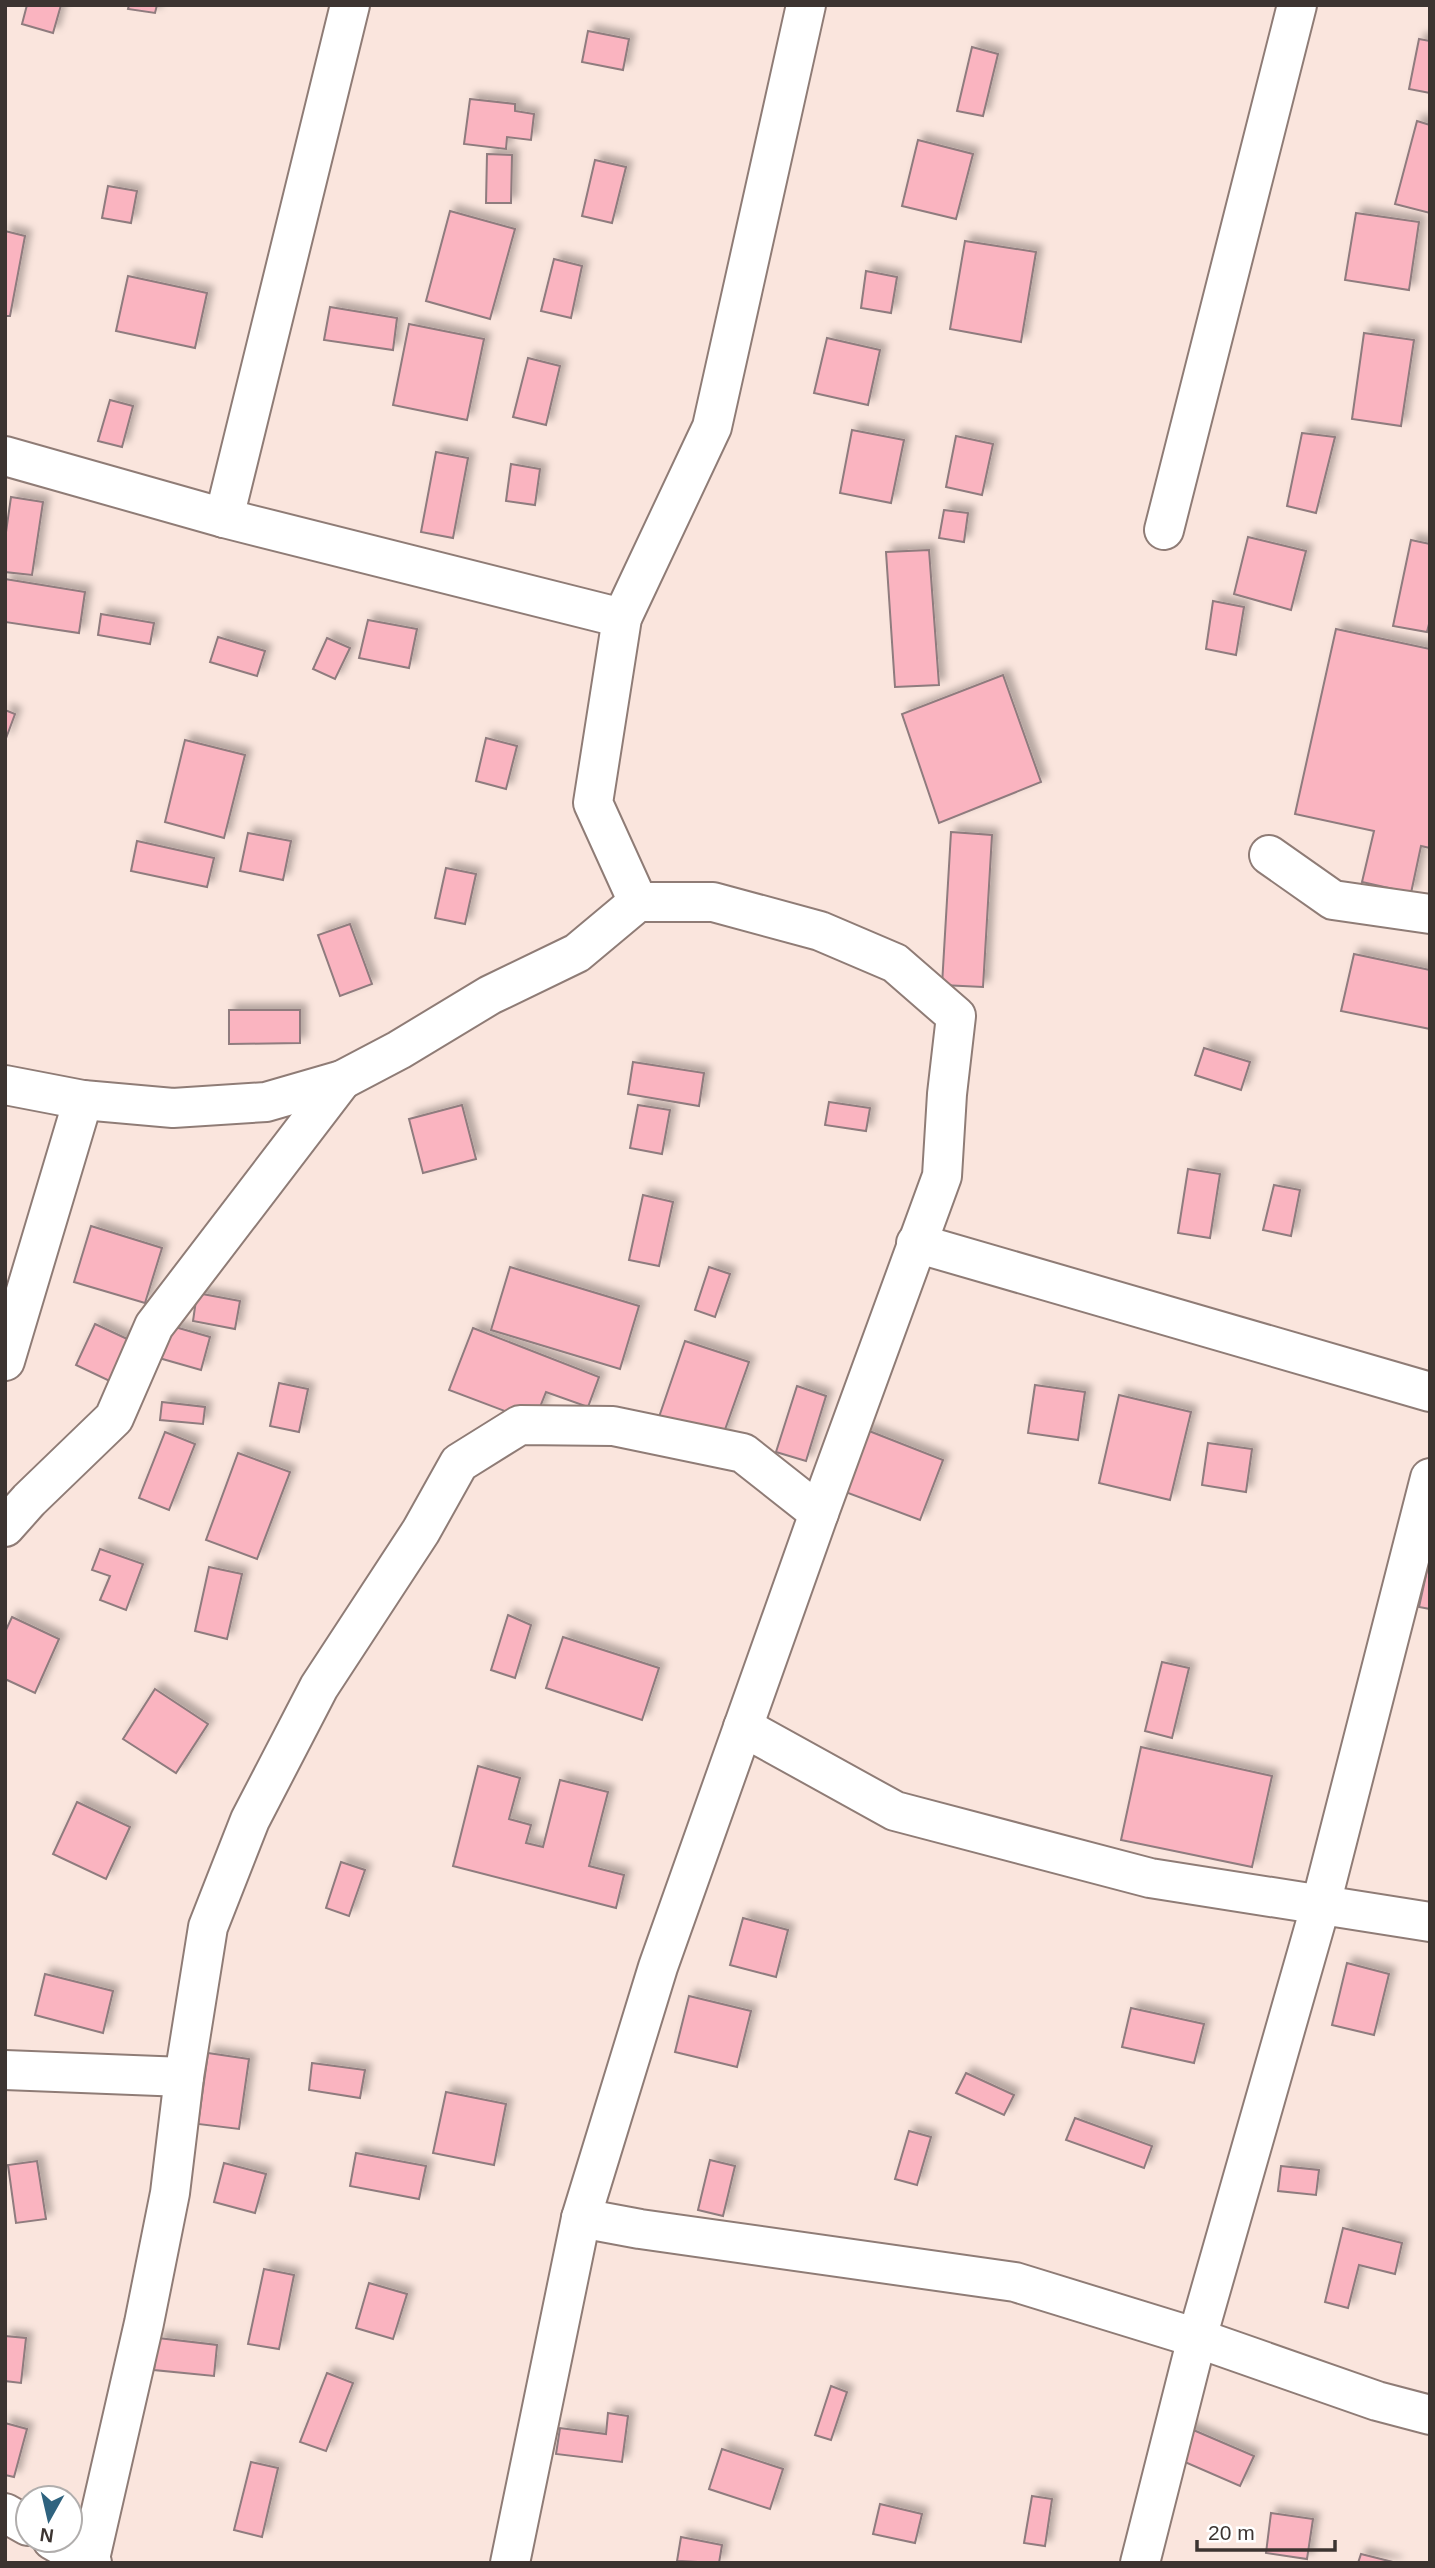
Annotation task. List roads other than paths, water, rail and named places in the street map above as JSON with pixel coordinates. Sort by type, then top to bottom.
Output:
[{"type":"street","points":[[223,518],[350,5]]},
{"type":"street","points":[[638,902],[593,803],[622,618],[712,426],[806,5]]},
{"type":"street","points":[[1164,530],[1297,5]]},
{"type":"street","points":[[5,456],[223,518],[622,618]]},
{"type":"street","points":[[1269,855],[1332,900],[1430,914]]},
{"type":"street","points":[[5,1085],[82,1100],[173,1108],[266,1102],[342,1080],[398,1050],[490,995],[577,953],[638,902],[713,902],[820,931],[895,963],[956,1016],[947,1094],[942,1176],[658,1967],[581,2218],[510,2563]]},
{"type":"street","points":[[5,1527],[29,1500],[114,1419],[154,1326],[342,1080]]},
{"type":"street","points":[[5,1361],[82,1100]]},
{"type":"street","points":[[916,1243],[1430,1392]]},
{"type":"street","points":[[90,2562],[144,2323],[170,2193],[184,2077],[208,1927],[250,1820],[319,1687],[421,1531],[459,1463],[520,1425],[613,1426],[743,1453],[819,1513]]},
{"type":"street","points":[[1140,2563],[1197,2338],[1321,1904],[1430,1478]]},
{"type":"street","points":[[743,1727],[895,1811],[1150,1878],[1430,1922]]},
{"type":"street","points":[[5,2070],[184,2077]]},
{"type":"street","points":[[581,2218],[640,2229],[1015,2281],[1197,2338],[1377,2402],[1430,2415]]}]
